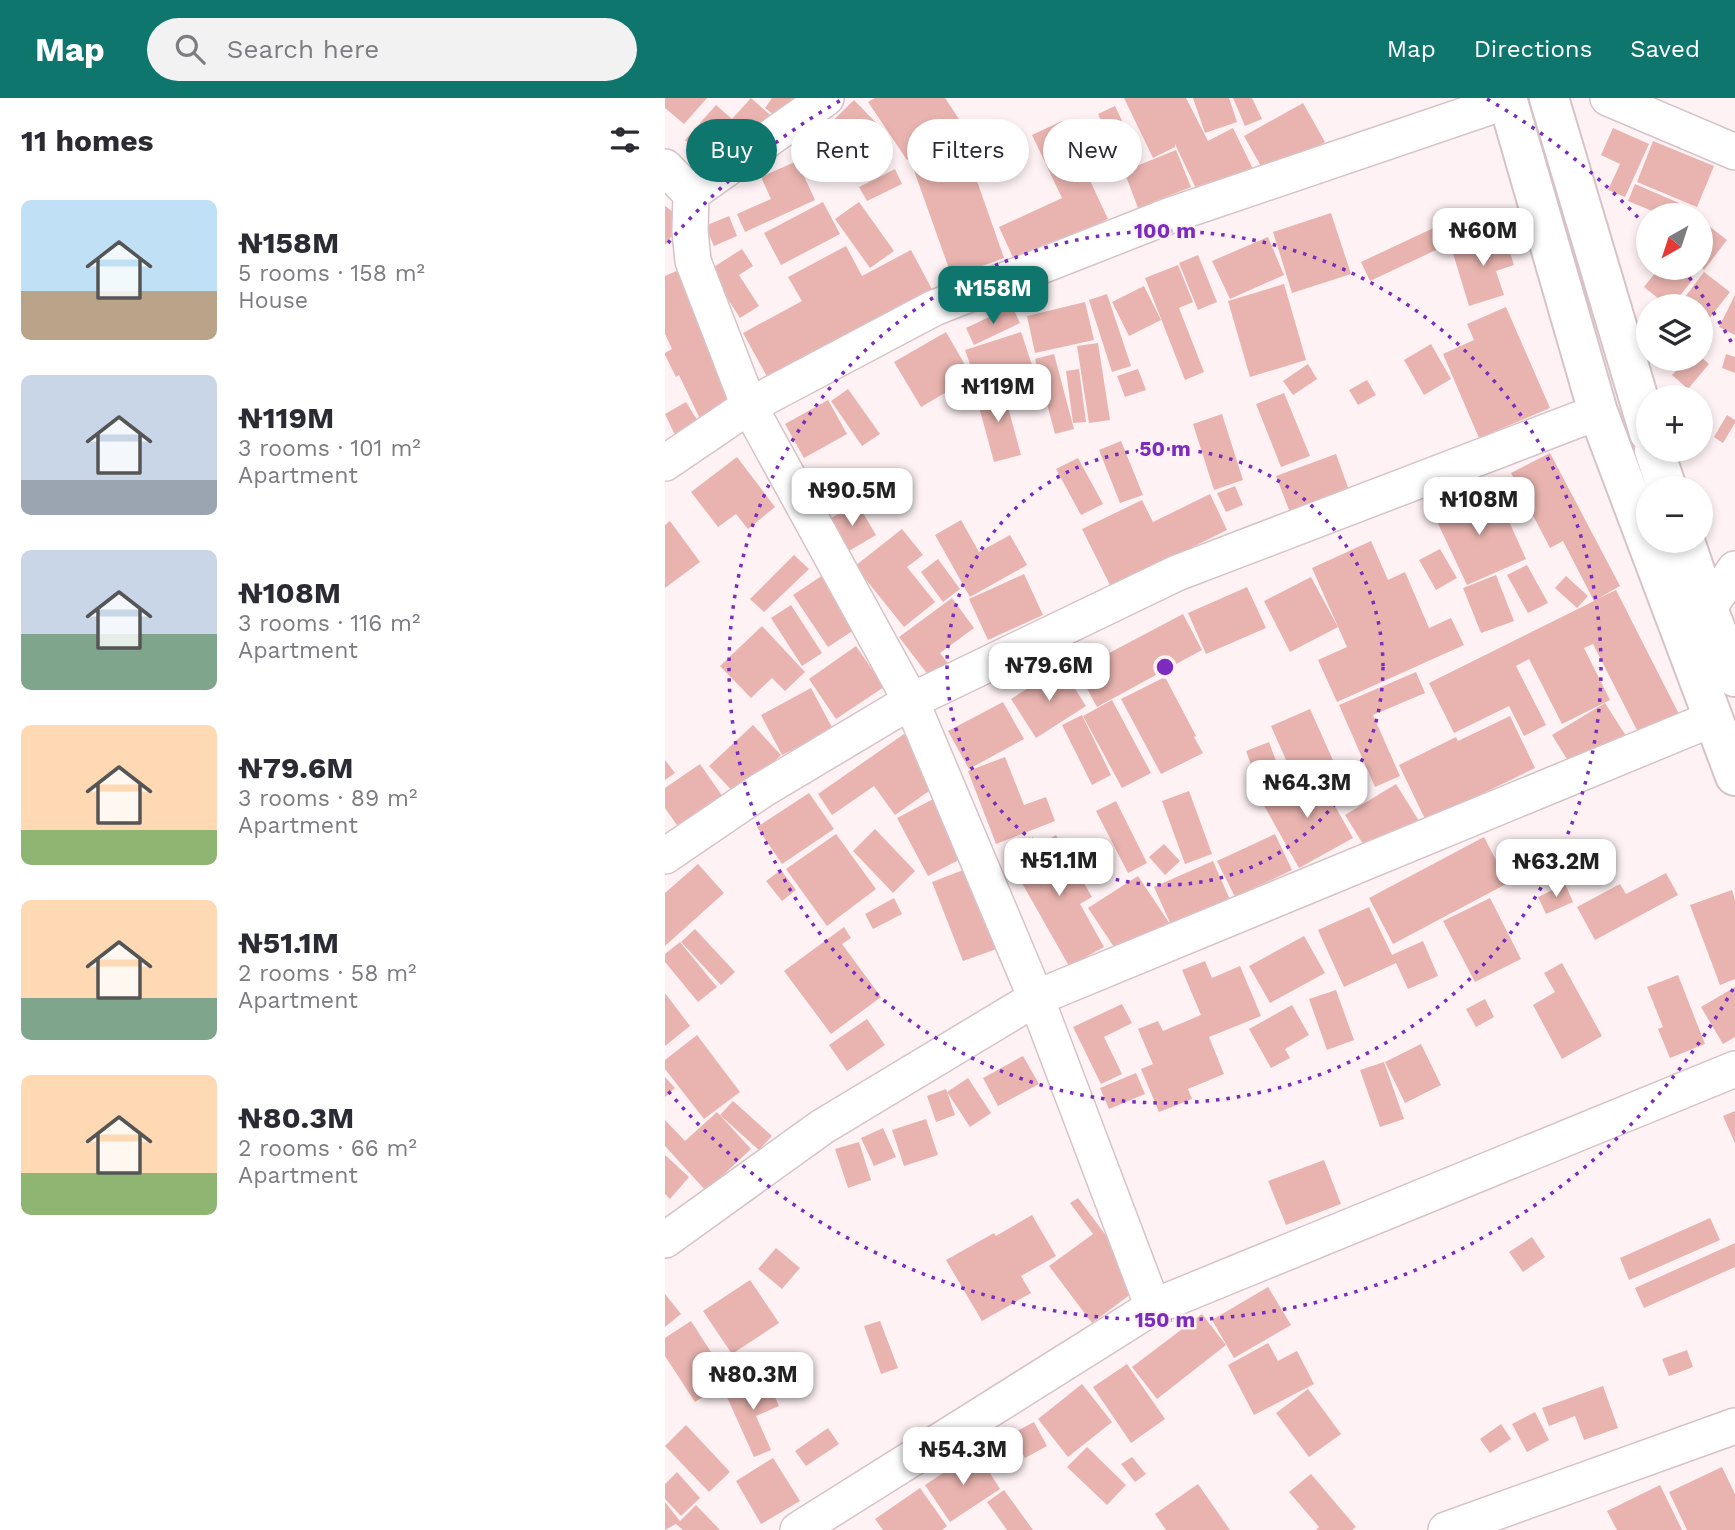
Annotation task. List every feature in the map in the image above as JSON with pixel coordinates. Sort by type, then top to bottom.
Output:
[{"type":"main road","points":[[1549,98],[1636,389]]},
{"type":"main road","points":[[1507,99],[1598,412],[1735,776]]},
{"type":"main road","points":[[1689,553],[1735,677]]},
{"type":"street","points":[[691,194],[826,98]]},
{"type":"street","points":[[1608,98],[1735,152]]},
{"type":"street","points":[[665,463],[749,406],[934,308],[1171,215],[1507,99]]},
{"type":"street","points":[[665,167],[691,194],[690,231],[693,261],[749,406],[911,701],[1036,998],[1153,1307]]},
{"type":"street","points":[[665,856],[762,790],[911,701],[1177,573],[1598,412]]},
{"type":"street","points":[[1708,609],[1735,569]]},
{"type":"street","points":[[665,1240],[822,1127],[1036,998],[1712,719]]},
{"type":"street","points":[[798,1530],[1153,1307],[1735,1069]]},
{"type":"street","points":[[1446,1530],[1735,1426]]},
{"type":"building","points":[[665,98],[707,98],[684,124],[665,108]]},
{"type":"building","points":[[751,98],[775,119],[732,119]]},
{"type":"building","points":[[772,98],[801,98],[783,122],[765,108]]},
{"type":"building","points":[[875,98],[945,98],[959,119],[907,119],[907,160],[893,139],[893,119],[879,119],[868,102]]},
{"type":"building","points":[[1124,98],[1186,98],[1208,141],[1233,128],[1254,171],[1200,197],[1175,144],[1175,147],[1153,158],[1142,135],[1142,119],[1134,119]]},
{"type":"building","points":[[1193,98],[1229,98],[1237,122],[1205,133]]},
{"type":"building","points":[[1233,98],[1252,98],[1262,119],[1245,126]]},
{"type":"building","points":[[854,100],[872,119],[835,119]]},
{"type":"building","points":[[1303,103],[1325,142],[1266,175],[1244,136]]},
{"type":"building","points":[[716,105],[732,119],[704,119]]},
{"type":"building","points":[[1115,106],[1121,119],[1100,119],[1098,114]]},
{"type":"building","points":[[1613,128],[1649,144],[1625,197],[1608,190],[1620,164],[1601,155]]},
{"type":"building","points":[[1043,130],[1043,158],[1032,135]]},
{"type":"building","points":[[1653,141],[1714,166],[1699,203],[1687,203],[1637,182]]},
{"type":"building","points":[[1176,150],[1191,187],[1138,208],[1128,182],[1142,182],[1142,164]]},
{"type":"building","points":[[791,164],[791,182],[807,182],[815,200],[745,232],[737,214],[771,199],[763,182],[777,182],[777,170]]},
{"type":"building","points":[[895,169],[902,184],[867,201],[859,187],[869,182],[893,182]]},
{"type":"building","points":[[918,182],[977,182],[1004,258],[952,277]]},
{"type":"building","points":[[1054,182],[1091,182],[1108,219],[1015,262],[999,227],[1062,198]]},
{"type":"building","points":[[1635,184],[1679,203],[1636,204],[1628,201]]},
{"type":"building","points":[[823,202],[840,234],[781,265],[764,233]]},
{"type":"building","points":[[859,202],[894,251],[870,268],[835,219]]},
{"type":"building","points":[[665,206],[684,220],[665,245]]},
{"type":"building","points":[[1331,213],[1351,274],[1292,293],[1273,232]]},
{"type":"building","points":[[729,216],[737,236],[714,246],[705,226]]},
{"type":"building","points":[[1442,224],[1451,243],[1370,281],[1361,262]]},
{"type":"building","points":[[1713,229],[1727,240],[1713,258]]},
{"type":"building","points":[[1504,234],[1514,265],[1496,271],[1504,295],[1469,306],[1452,250]]},
{"type":"building","points":[[1268,237],[1284,275],[1230,299],[1212,261]]},
{"type":"building","points":[[846,246],[862,276],[911,250],[934,293],[770,382],[743,333],[802,301],[788,277]]},
{"type":"building","points":[[742,249],[753,266],[739,275],[759,306],[740,318],[709,270]]},
{"type":"building","points":[[1198,255],[1217,302],[1198,310],[1179,263]]},
{"type":"building","points":[[1178,265],[1193,302],[1179,308],[1204,372],[1185,380],[1145,278]]},
{"type":"building","points":[[681,269],[746,401],[702,423],[679,375],[676,377],[665,355],[672,349],[665,334],[665,276]]},
{"type":"building","points":[[1713,279],[1730,292],[1713,314],[1713,294],[1687,294],[1698,280]]},
{"type":"building","points":[[1650,280],[1692,280],[1681,294],[1653,294],[1644,287]]},
{"type":"building","points":[[1284,284],[1306,360],[1250,377],[1228,301]]},
{"type":"building","points":[[1144,286],[1161,320],[1129,336],[1112,302]]},
{"type":"building","points":[[1107,294],[1131,366],[1112,372],[1089,300]]},
{"type":"building","points":[[1735,295],[1735,335],[1719,327]]},
{"type":"building","points":[[1085,302],[1094,340],[1035,353],[1027,316]]},
{"type":"building","points":[[1012,306],[1020,323],[974,345],[966,328]]},
{"type":"building","points":[[1506,307],[1550,408],[1479,438],[1443,354],[1474,340],[1467,324]]},
{"type":"building","points":[[946,332],[972,377],[921,407],[894,362]]},
{"type":"building","points":[[1021,332],[1032,365],[977,384],[965,350]]},
{"type":"building","points":[[1098,343],[1110,420],[1089,423],[1077,346]]},
{"type":"building","points":[[1431,344],[1451,379],[1424,395],[1404,360]]},
{"type":"building","points":[[1054,354],[1074,429],[1055,434],[1035,359]]},
{"type":"building","points":[[1726,354],[1735,357],[1735,373],[1722,368]]},
{"type":"building","points":[[1308,364],[1317,379],[1293,395],[1283,381]]},
{"type":"building","points":[[1079,369],[1086,422],[1073,423],[1066,371]]},
{"type":"building","points":[[1138,369],[1146,390],[1125,397],[1117,376]]},
{"type":"building","points":[[1676,371],[1703,371],[1691,385],[1683,385],[1672,375]]},
{"type":"building","points":[[1367,380],[1376,395],[1358,405],[1349,390]]},
{"type":"building","points":[[1002,385],[1021,455],[994,462],[975,392]]},
{"type":"building","points":[[848,389],[880,434],[862,446],[831,401]]},
{"type":"building","points":[[1284,393],[1310,456],[1281,467],[1256,404]]},
{"type":"building","points":[[828,400],[847,434],[804,458],[785,424]]},
{"type":"building","points":[[686,402],[699,423],[676,437],[665,414]]},
{"type":"building","points":[[1222,414],[1243,480],[1214,490],[1193,424]]},
{"type":"building","points":[[1727,415],[1735,420],[1735,423],[1723,443],[1714,437]]},
{"type":"building","points":[[1121,441],[1143,495],[1120,503],[1099,450]]},
{"type":"building","points":[[1550,453],[1620,586],[1597,599],[1616,590],[1682,720],[1642,740],[1593,644],[1584,648],[1610,700],[1562,724],[1529,659],[1516,666],[1546,725],[1524,736],[1509,706],[1454,733],[1429,683],[1594,601],[1563,541],[1550,548],[1511,473]]},
{"type":"building","points":[[1336,454],[1350,493],[1291,515],[1276,476]]},
{"type":"building","points":[[737,457],[775,507],[748,529],[736,514],[718,527],[691,492]]},
{"type":"building","points":[[1078,458],[1103,504],[1081,515],[1056,469]]},
{"type":"building","points":[[1235,486],[1243,505],[1226,512],[1217,493]]},
{"type":"building","points":[[1475,491],[1481,505],[1498,497],[1526,559],[1467,585],[1432,511]]},
{"type":"building","points":[[1210,494],[1227,530],[1152,567],[1113,591],[1082,529],[1142,500],[1153,522]]},
{"type":"building","points":[[857,503],[876,535],[847,552],[828,520]]},
{"type":"building","points":[[961,520],[979,552],[1010,535],[1027,565],[970,597],[935,535]]},
{"type":"building","points":[[670,521],[700,562],[665,588],[665,525]]},
{"type":"building","points":[[902,529],[923,555],[907,567],[935,602],[904,627],[855,566]]},
{"type":"building","points":[[1371,541],[1388,580],[1405,572],[1429,628],[1451,618],[1464,645],[1337,702],[1318,660],[1347,647],[1312,568]]},
{"type":"building","points":[[1440,549],[1457,578],[1436,590],[1419,560]]},
{"type":"building","points":[[794,555],[809,569],[764,612],[750,599]]},
{"type":"building","points":[[938,559],[960,589],[943,602],[921,572]]},
{"type":"building","points":[[1527,565],[1548,603],[1528,613],[1507,575]]},
{"type":"building","points":[[826,573],[860,626],[828,647],[793,595]]},
{"type":"building","points":[[1024,574],[1043,615],[988,640],[969,599]]},
{"type":"building","points":[[1496,575],[1514,621],[1481,633],[1463,588]]},
{"type":"building","points":[[1566,576],[1588,596],[1577,608],[1555,588]]},
{"type":"building","points":[[1311,577],[1338,627],[1290,652],[1264,601]]},
{"type":"building","points":[[1247,587],[1266,628],[1206,654],[1188,613]]},
{"type":"building","points":[[952,598],[974,628],[940,653],[950,666],[932,680],[899,637]]},
{"type":"building","points":[[791,605],[822,653],[802,666],[771,618]]},
{"type":"building","points":[[1183,614],[1202,650],[1097,707],[1077,670]]},
{"type":"building","points":[[762,626],[805,672],[785,691],[772,678],[751,698],[720,666]]},
{"type":"building","points":[[856,646],[884,687],[836,719],[809,679]]},
{"type":"building","points":[[1061,667],[1086,706],[1036,738],[1011,699]]},
{"type":"building","points":[[1416,672],[1425,693],[1373,715],[1400,776],[1375,787],[1339,705]]},
{"type":"building","points":[[1165,677],[1203,753],[1161,774],[1121,699]]},
{"type":"building","points":[[811,688],[835,733],[805,749],[802,745],[782,755],[761,715]]},
{"type":"building","points":[[1112,700],[1151,773],[1122,788],[1083,716]]},
{"type":"building","points":[[1003,702],[1024,739],[969,769],[948,731]]},
{"type":"building","points":[[1605,703],[1626,736],[1573,769],[1552,735]]},
{"type":"building","points":[[1310,709],[1345,787],[1332,793],[1320,767],[1294,778],[1271,726]]},
{"type":"building","points":[[1082,715],[1111,775],[1092,785],[1062,725]]},
{"type":"building","points":[[1510,716],[1535,768],[1426,821],[1399,765],[1456,737],[1458,741]]},
{"type":"building","points":[[753,725],[781,755],[737,796],[709,766]]},
{"type":"building","points":[[904,734],[939,784],[895,815],[874,786],[832,815],[818,794]]},
{"type":"building","points":[[1269,742],[1276,761],[1253,770],[1246,751]]},
{"type":"building","points":[[1005,757],[1024,805],[1046,797],[1055,821],[996,844],[968,771]]},
{"type":"building","points":[[665,760],[675,773],[665,780]]},
{"type":"building","points":[[700,764],[723,797],[679,828],[665,808],[665,788]]},
{"type":"building","points":[[1316,772],[1353,838],[1299,868],[1262,802]]},
{"type":"building","points":[[1396,784],[1419,821],[1368,852],[1345,815]]},
{"type":"building","points":[[1189,791],[1212,854],[1185,864],[1162,801]]},
{"type":"building","points":[[809,793],[834,829],[782,864],[757,827]]},
{"type":"building","points":[[941,795],[972,853],[928,876],[897,818]]},
{"type":"building","points":[[1116,801],[1147,863],[1128,873],[1096,811]]},
{"type":"building","points":[[875,829],[915,871],[893,893],[853,851]]},
{"type":"building","points":[[836,834],[876,889],[827,926],[786,869]]},
{"type":"building","points":[[1275,834],[1292,870],[1235,897],[1217,861]]},
{"type":"building","points":[[1056,835],[1092,897],[1080,904],[1104,947],[1069,966],[1010,862]]},
{"type":"building","points":[[1484,837],[1508,883],[1393,944],[1369,898]]},
{"type":"building","points":[[1164,844],[1180,861],[1165,875],[1149,857]]},
{"type":"building","points":[[1213,861],[1230,900],[1171,925],[1154,887]]},
{"type":"building","points":[[698,864],[724,893],[665,946],[665,893]]},
{"type":"building","points":[[971,867],[1002,947],[963,961],[932,882]]},
{"type":"building","points":[[781,870],[796,890],[782,901],[766,881]]},
{"type":"building","points":[[1666,873],[1678,895],[1595,940],[1577,907],[1620,884],[1626,894]]},
{"type":"building","points":[[1138,876],[1170,924],[1120,956],[1088,908]]},
{"type":"building","points":[[1565,884],[1573,902],[1546,914],[1538,897]]},
{"type":"building","points":[[1732,890],[1735,900],[1735,979],[1720,985],[1690,905]]},
{"type":"building","points":[[894,898],[902,914],[873,929],[865,914]]},
{"type":"building","points":[[1490,898],[1521,959],[1475,982],[1443,921]]},
{"type":"building","points":[[1369,907],[1392,955],[1423,941],[1438,976],[1408,989],[1396,963],[1344,987],[1318,930]]},
{"type":"building","points":[[844,927],[851,938],[842,944],[881,997],[831,1034],[784,971]]},
{"type":"building","points":[[695,929],[735,972],[721,985],[681,942]]},
{"type":"building","points":[[1304,936],[1325,973],[1270,1003],[1249,966]]},
{"type":"building","points":[[680,942],[717,987],[698,1002],[665,962],[665,954]]},
{"type":"building","points":[[1205,961],[1212,978],[1240,966],[1261,1016],[1209,1037],[1224,1074],[1188,1089],[1192,1099],[1159,1112],[1141,1069],[1153,1064],[1138,1029],[1158,1021],[1163,1031],[1201,1015],[1182,970]]},
{"type":"building","points":[[1562,963],[1602,1036],[1562,1059],[1533,1005],[1555,992],[1544,973]]},
{"type":"building","points":[[1678,975],[1705,1044],[1670,1058],[1658,1029],[1663,1027],[1647,987]]},
{"type":"building","points":[[1735,987],[1735,1037],[1723,1044],[1701,1007]]},
{"type":"building","points":[[1336,990],[1354,1040],[1327,1050],[1309,999]]},
{"type":"building","points":[[665,993],[690,1026],[665,1046]]},
{"type":"building","points":[[1485,999],[1494,1017],[1476,1027],[1466,1009]]},
{"type":"building","points":[[1122,1004],[1132,1023],[1104,1037],[1122,1074],[1101,1084],[1073,1027]]},
{"type":"building","points":[[1292,1005],[1309,1035],[1285,1049],[1290,1058],[1271,1068],[1249,1029]]},
{"type":"building","points":[[867,1019],[885,1045],[847,1071],[829,1045]]},
{"type":"building","points":[[697,1035],[740,1092],[704,1119],[665,1069],[665,1060]]},
{"type":"building","points":[[1421,1044],[1441,1085],[1405,1103],[1385,1062]]},
{"type":"building","points":[[1023,1056],[1039,1084],[998,1106],[983,1078]]},
{"type":"building","points":[[1384,1062],[1404,1119],[1380,1127],[1360,1070]]},
{"type":"building","points":[[1136,1073],[1145,1094],[1109,1109],[1100,1088]]},
{"type":"building","points":[[665,1077],[675,1088],[665,1097]]},
{"type":"building","points":[[968,1078],[991,1113],[970,1127],[947,1092]]},
{"type":"building","points":[[946,1089],[955,1115],[936,1122],[927,1096]]},
{"type":"building","points":[[733,1101],[772,1136],[759,1150],[720,1115]]},
{"type":"building","points":[[1735,1111],[1735,1143],[1723,1116]]},
{"type":"building","points":[[717,1112],[751,1149],[706,1191],[665,1146],[665,1120],[685,1141]]},
{"type":"building","points":[[926,1119],[938,1155],[904,1166],[892,1130]]},
{"type":"building","points":[[883,1128],[896,1157],[874,1166],[861,1138]]},
{"type":"building","points":[[859,1142],[871,1180],[848,1188],[835,1149]]},
{"type":"building","points":[[665,1155],[689,1177],[670,1199],[665,1194]]},
{"type":"building","points":[[1324,1160],[1341,1204],[1286,1225],[1268,1181]]},
{"type":"building","points":[[1078,1198],[1143,1285],[1092,1323],[1049,1266],[1093,1234],[1070,1203]]},
{"type":"building","points":[[1032,1215],[1056,1256],[1021,1276],[1031,1293],[982,1321],[946,1260]]},
{"type":"building","points":[[1710,1218],[1720,1240],[1629,1280],[1620,1258]]},
{"type":"building","points":[[1532,1237],[1545,1257],[1523,1272],[1509,1252]]},
{"type":"building","points":[[1735,1243],[1735,1267],[1644,1308],[1635,1288]]},
{"type":"building","points":[[776,1248],[800,1268],[782,1289],[758,1269]]},
{"type":"building","points":[[750,1280],[779,1323],[732,1354],[703,1311]]},
{"type":"building","points":[[1268,1287],[1291,1325],[1234,1358],[1212,1320]]},
{"type":"building","points":[[665,1294],[681,1314],[665,1327]]},
{"type":"building","points":[[1202,1314],[1226,1345],[1157,1399],[1132,1367]]},
{"type":"building","points":[[691,1321],[729,1380],[695,1402],[665,1356],[665,1338]]},
{"type":"building","points":[[880,1321],[898,1368],[881,1374],[864,1326]]},
{"type":"building","points":[[1268,1343],[1278,1361],[1297,1351],[1314,1384],[1254,1415],[1228,1365]]},
{"type":"building","points":[[1687,1350],[1693,1367],[1669,1376],[1662,1359]]},
{"type":"building","points":[[1127,1364],[1165,1419],[1131,1443],[1093,1387]]},
{"type":"building","points":[[766,1377],[779,1406],[756,1416],[771,1450],[754,1457],[726,1395]]},
{"type":"building","points":[[1082,1384],[1112,1422],[1068,1457],[1038,1419]]},
{"type":"building","points":[[1603,1386],[1618,1428],[1584,1440],[1575,1416],[1549,1426],[1542,1408]]},
{"type":"building","points":[[1308,1389],[1341,1434],[1309,1457],[1276,1413]]},
{"type":"building","points":[[1535,1412],[1549,1440],[1527,1452],[1512,1424]]},
{"type":"building","points":[[1034,1422],[1047,1446],[1025,1458],[1011,1434]]},
{"type":"building","points":[[1501,1424],[1511,1439],[1490,1453],[1480,1439]]},
{"type":"building","points":[[686,1425],[730,1472],[709,1492],[665,1446]]},
{"type":"building","points":[[828,1428],[839,1444],[806,1466],[795,1451]]},
{"type":"building","points":[[1087,1447],[1126,1485],[1107,1505],[1067,1467]]},
{"type":"building","points":[[976,1451],[1000,1489],[950,1522],[925,1485]]},
{"type":"building","points":[[1132,1457],[1146,1474],[1135,1482],[1121,1464]]},
{"type":"building","points":[[773,1458],[800,1501],[761,1524],[736,1481]]},
{"type":"building","points":[[1722,1467],[1735,1494],[1735,1530],[1687,1530],[1669,1492]]},
{"type":"building","points":[[677,1472],[700,1498],[681,1516],[665,1499],[665,1484]]},
{"type":"building","points":[[1311,1474],[1356,1527],[1352,1530],[1316,1530],[1319,1527],[1289,1492]]},
{"type":"building","points":[[1198,1484],[1230,1530],[1166,1530],[1155,1514]]},
{"type":"building","points":[[1660,1485],[1682,1530],[1617,1530],[1607,1511]]},
{"type":"building","points":[[920,1488],[947,1526],[942,1530],[883,1530],[875,1519]]},
{"type":"building","points":[[1004,1490],[1033,1530],[1007,1530],[987,1502]]},
{"type":"building","points":[[665,1502],[680,1521],[696,1505],[720,1530],[683,1530],[676,1524],[665,1530]]}]
